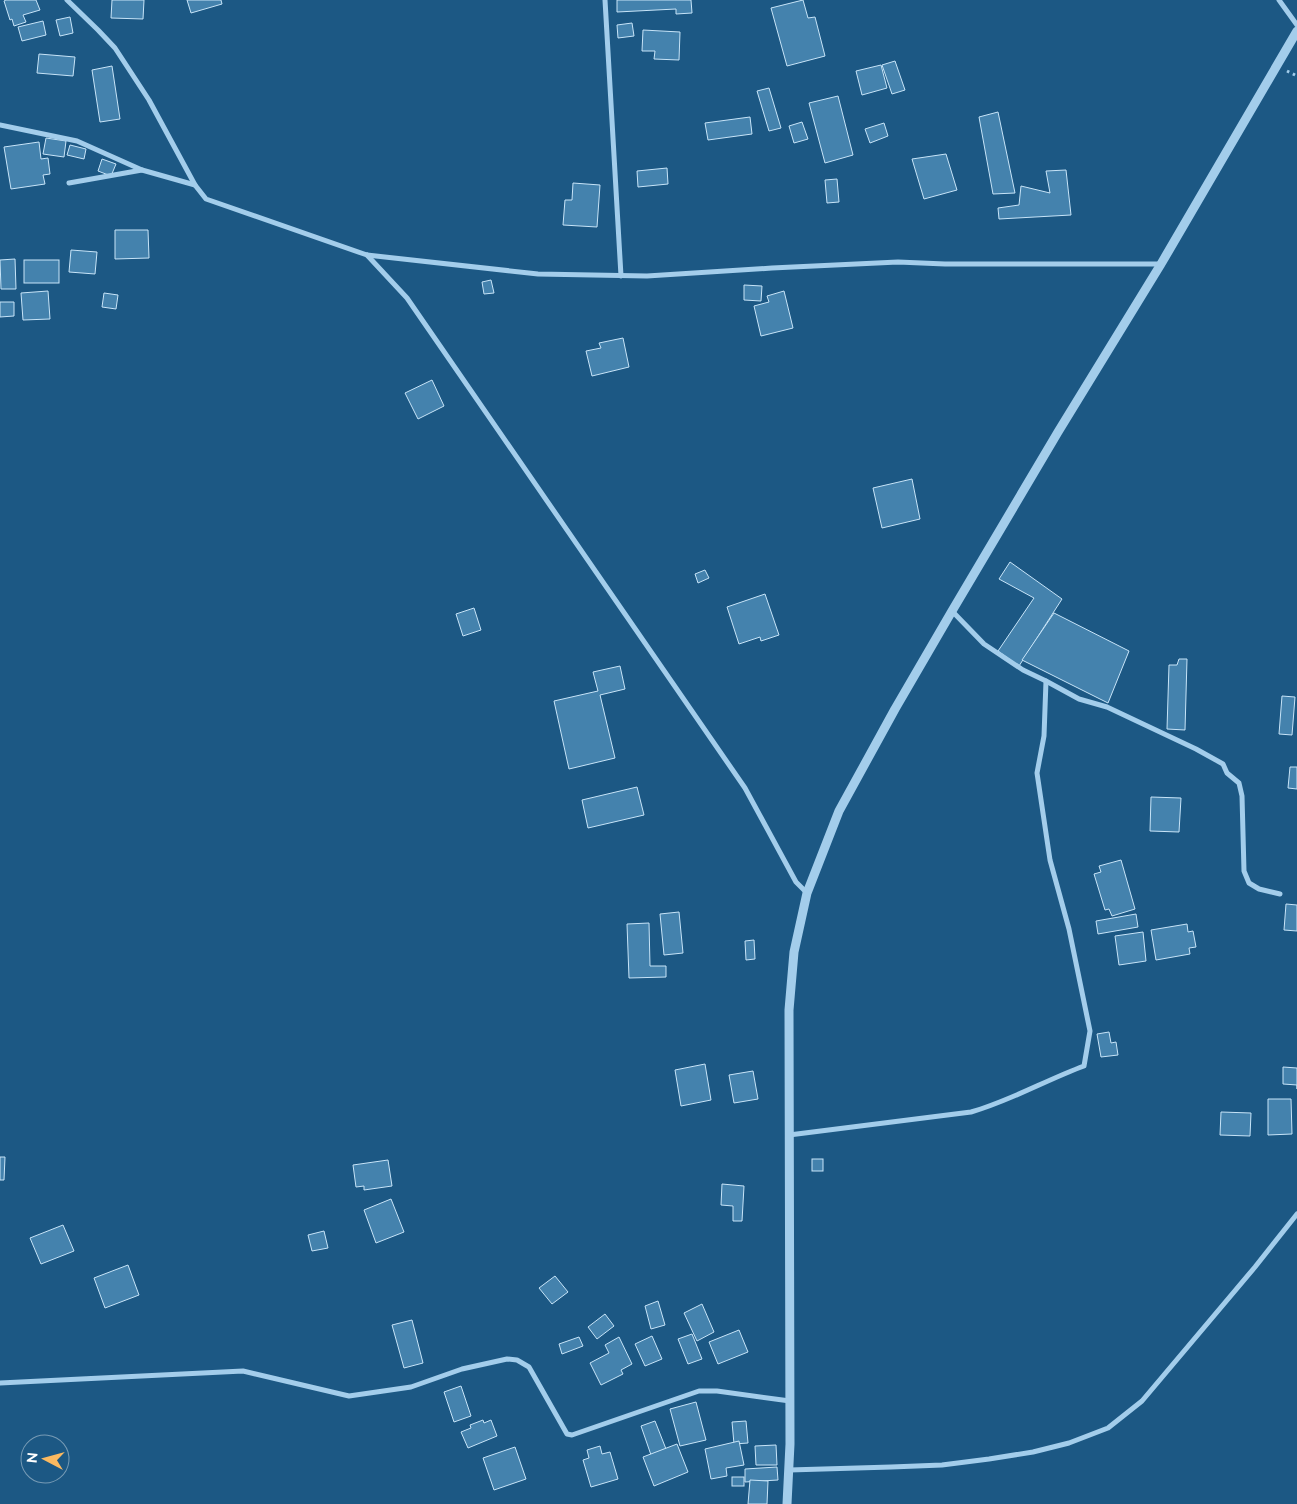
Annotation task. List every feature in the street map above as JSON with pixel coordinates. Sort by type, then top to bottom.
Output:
[{"type":"street","points":[[67,0],[115,48],[149,100],[194,185],[206,199],[367,255],[538,274],[620,276],[898,262],[955,264],[1161,264]]},
{"type":"street","points":[[605,0],[620,276]]},
{"type":"street","points":[[1279,0],[1297,25]]},
{"type":"street","points":[[787,1504],[790,1401],[789,1010],[794,952],[807,893],[839,811],[895,709],[1058,432],[1161,264],[1297,31]]},
{"type":"street","points":[[0,125],[77,141],[142,170],[194,185]]},
{"type":"street","points":[[69,183],[142,170]]},
{"type":"street","points":[[367,255],[407,298],[503,437],[745,788],[796,882],[807,893]]},
{"type":"street","points":[[952,611],[984,644],[1023,670],[1078,699],[1108,707],[1224,764],[1227,773],[1239,783],[1242,796],[1244,871],[1250,883],[1259,889],[1280,894]]},
{"type":"street","points":[[789,1135],[971,1112],[990,1106],[1054,1077],[1084,1066],[1090,1031],[1069,929],[1050,860],[1036,773],[1044,736],[1046,681]]},
{"type":"street","points":[[789,1470],[899,1467],[989,1459],[1033,1452],[1069,1443],[1108,1428],[1142,1401],[1256,1267],[1297,1214]]},
{"type":"street","points":[[0,1383],[243,1371],[350,1396],[411,1387],[462,1369],[507,1359],[517,1360],[529,1367],[566,1434],[569,1435],[698,1391],[717,1391],[790,1401]]},
{"type":"building","points":[[36,0],[40,10],[23,15],[26,22],[14,26],[4,1]]},
{"type":"building","points":[[112,0],[144,0],[143,19],[111,18]]},
{"type":"building","points":[[187,0],[221,0],[222,4],[191,13]]},
{"type":"building","points":[[617,0],[691,0],[692,13],[676,14],[676,9],[617,12]]},
{"type":"building","points":[[803,0],[808,18],[815,17],[825,56],[787,66],[771,8]]},
{"type":"building","points":[[70,17],[73,33],[60,36],[56,20]]},
{"type":"building","points":[[43,21],[46,35],[22,41],[18,27]]},
{"type":"building","points":[[632,23],[634,36],[618,38],[617,25]]},
{"type":"building","points":[[643,30],[680,32],[679,60],[654,59],[655,51],[642,51]]},
{"type":"building","points":[[39,54],[75,57],[73,76],[37,73]]},
{"type":"building","points":[[895,61],[905,90],[892,94],[882,65]]},
{"type":"building","points":[[881,65],[887,88],[862,95],[856,71]]},
{"type":"building","points":[[112,66],[120,119],[100,122],[92,70]]},
{"type":"building","points":[[769,88],[781,128],[769,131],[757,91]]},
{"type":"building","points":[[838,96],[853,155],[825,163],[809,103]]},
{"type":"building","points":[[998,112],[1015,193],[993,194],[979,117]]},
{"type":"building","points":[[750,117],[752,134],[708,140],[705,123]]},
{"type":"building","points":[[802,122],[808,139],[794,143],[789,126]]},
{"type":"building","points":[[884,123],[888,136],[870,143],[865,129]]},
{"type":"building","points":[[46,138],[66,141],[64,157],[43,154]]},
{"type":"building","points":[[39,142],[41,159],[48,158],[50,174],[43,175],[45,184],[11,189],[4,147]]},
{"type":"building","points":[[70,145],[86,149],[84,159],[67,155]]},
{"type":"building","points":[[946,154],[957,190],[924,199],[912,159]]},
{"type":"building","points":[[102,159],[116,164],[111,176],[98,171]]},
{"type":"building","points":[[667,168],[668,184],[638,187],[637,171]]},
{"type":"building","points":[[1066,170],[1071,215],[999,219],[998,208],[1019,205],[1021,186],[1050,193],[1046,171]]},
{"type":"building","points":[[837,179],[839,202],[827,203],[825,180]]},
{"type":"building","points":[[573,183],[600,185],[597,227],[563,225],[565,200],[572,200]]},
{"type":"building","points":[[115,230],[148,230],[149,258],[115,259]]},
{"type":"building","points":[[71,250],[97,252],[95,274],[69,272]]},
{"type":"building","points":[[15,259],[16,289],[1,289],[0,260]]},
{"type":"building","points":[[24,260],[59,260],[59,283],[24,283]]},
{"type":"building","points":[[491,280],[494,293],[484,294],[482,282]]},
{"type":"building","points":[[744,285],[762,286],[761,301],[744,300]]},
{"type":"building","points":[[48,291],[50,319],[23,320],[21,293]]},
{"type":"building","points":[[784,291],[793,328],[761,336],[754,306],[769,302],[767,296]]},
{"type":"building","points":[[104,293],[118,295],[116,309],[102,307]]},
{"type":"building","points":[[0,302],[14,302],[14,316],[0,317]]},
{"type":"building","points":[[623,338],[629,367],[592,376],[586,351],[601,348],[599,343]]},
{"type":"building","points":[[432,380],[444,406],[418,419],[405,393]]},
{"type":"building","points":[[912,479],[920,519],[882,528],[873,488]]},
{"type":"building","points":[[1010,562],[1062,599],[1019,666],[998,651],[1034,598],[999,579]]},
{"type":"building","points":[[705,570],[709,578],[698,583],[695,574]]},
{"type":"building","points":[[765,594],[779,635],[761,641],[760,637],[739,644],[727,607]]},
{"type":"building","points":[[474,608],[481,630],[463,636],[456,614]]},
{"type":"building","points":[[1054,613],[1129,651],[1108,703],[1022,660]]},
{"type":"building","points":[[1179,659],[1187,659],[1185,730],[1167,729],[1169,665],[1177,665]]},
{"type":"building","points":[[620,666],[625,689],[600,695],[615,758],[569,769],[554,701],[598,691],[593,672]]},
{"type":"building","points":[[1282,696],[1295,697],[1292,735],[1279,734]]},
{"type":"building","points":[[1290,767],[1297,767],[1297,789],[1288,788]]},
{"type":"building","points":[[637,787],[644,815],[588,828],[582,800]]},
{"type":"building","points":[[1151,797],[1181,798],[1179,832],[1150,831]]},
{"type":"building","points":[[1121,860],[1135,909],[1112,916],[1109,909],[1105,910],[1094,874],[1101,872],[1099,866]]},
{"type":"building","points":[[1286,904],[1297,905],[1297,931],[1284,930]]},
{"type":"building","points":[[679,912],[683,953],[664,955],[660,914]]},
{"type":"building","points":[[1136,914],[1138,927],[1098,934],[1096,921]]},
{"type":"building","points":[[649,923],[650,966],[666,966],[666,977],[629,978],[627,924]]},
{"type":"building","points":[[1187,924],[1188,932],[1193,931],[1196,947],[1189,948],[1190,954],[1156,960],[1151,930]]},
{"type":"building","points":[[1143,932],[1146,961],[1119,965],[1115,936]]},
{"type":"building","points":[[754,940],[755,959],[746,960],[745,941]]},
{"type":"building","points":[[1109,1032],[1111,1043],[1116,1042],[1118,1055],[1101,1057],[1097,1034]]},
{"type":"building","points":[[705,1064],[711,1100],[681,1106],[675,1070]]},
{"type":"building","points":[[1283,1067],[1297,1068],[1297,1085],[1283,1084]]},
{"type":"building","points":[[753,1071],[758,1099],[734,1103],[729,1075]]},
{"type":"building","points":[[1268,1099],[1291,1099],[1292,1134],[1268,1135]]},
{"type":"building","points":[[1221,1112],[1251,1113],[1250,1136],[1220,1135]]},
{"type":"building","points":[[0,1157],[5,1157],[4,1180],[0,1180]]},
{"type":"building","points":[[812,1159],[823,1159],[823,1171],[812,1171]]},
{"type":"building","points":[[388,1160],[392,1186],[364,1190],[364,1186],[356,1187],[353,1165]]},
{"type":"building","points":[[722,1184],[744,1186],[742,1221],[733,1221],[733,1206],[721,1205]]},
{"type":"building","points":[[391,1199],[404,1232],[376,1243],[364,1210]]},
{"type":"building","points":[[63,1225],[74,1251],[41,1264],[30,1238]]},
{"type":"building","points":[[324,1231],[328,1248],[312,1251],[308,1235]]},
{"type":"building","points":[[128,1265],[139,1295],[105,1308],[94,1278]]},
{"type":"building","points":[[555,1276],[568,1292],[552,1304],[539,1288]]},
{"type":"building","points":[[658,1301],[665,1325],[651,1329],[645,1306]]},
{"type":"building","points":[[702,1304],[714,1332],[697,1341],[684,1313]]},
{"type":"building","points":[[605,1314],[614,1326],[597,1339],[588,1327]]},
{"type":"building","points":[[412,1320],[423,1363],[404,1368],[392,1325]]},
{"type":"building","points":[[739,1330],[748,1352],[718,1364],[709,1342]]},
{"type":"building","points":[[692,1334],[702,1359],[688,1364],[678,1339]]},
{"type":"building","points":[[652,1336],[662,1359],[645,1366],[635,1344]]},
{"type":"building","points":[[579,1337],[583,1346],[562,1354],[559,1344]]},
{"type":"building","points":[[619,1337],[632,1364],[621,1370],[623,1374],[601,1385],[590,1363],[609,1353],[605,1345]]},
{"type":"building","points":[[461,1386],[471,1416],[454,1422],[444,1392]]},
{"type":"building","points":[[696,1402],[706,1440],[680,1446],[670,1409]]},
{"type":"building","points":[[483,1420],[484,1423],[491,1420],[497,1436],[468,1448],[461,1432],[471,1428],[470,1425]]},
{"type":"building","points":[[655,1421],[666,1449],[651,1455],[641,1426]]},
{"type":"building","points":[[746,1421],[748,1443],[734,1444],[732,1422]]},
{"type":"building","points":[[739,1441],[744,1465],[726,1468],[727,1476],[711,1479],[705,1449]]},
{"type":"building","points":[[677,1444],[688,1472],[654,1486],[643,1457]]},
{"type":"building","points":[[776,1445],[777,1465],[756,1465],[755,1446]]},
{"type":"building","points":[[600,1446],[602,1454],[610,1452],[618,1479],[591,1487],[583,1460],[589,1458],[587,1450]]},
{"type":"building","points":[[515,1447],[526,1479],[494,1490],[483,1458]]},
{"type":"building","points":[[777,1467],[778,1480],[745,1482],[745,1469]]},
{"type":"building","points":[[732,1477],[744,1477],[744,1486],[732,1486]]},
{"type":"building","points":[[750,1480],[768,1481],[767,1504],[748,1504]]}]
